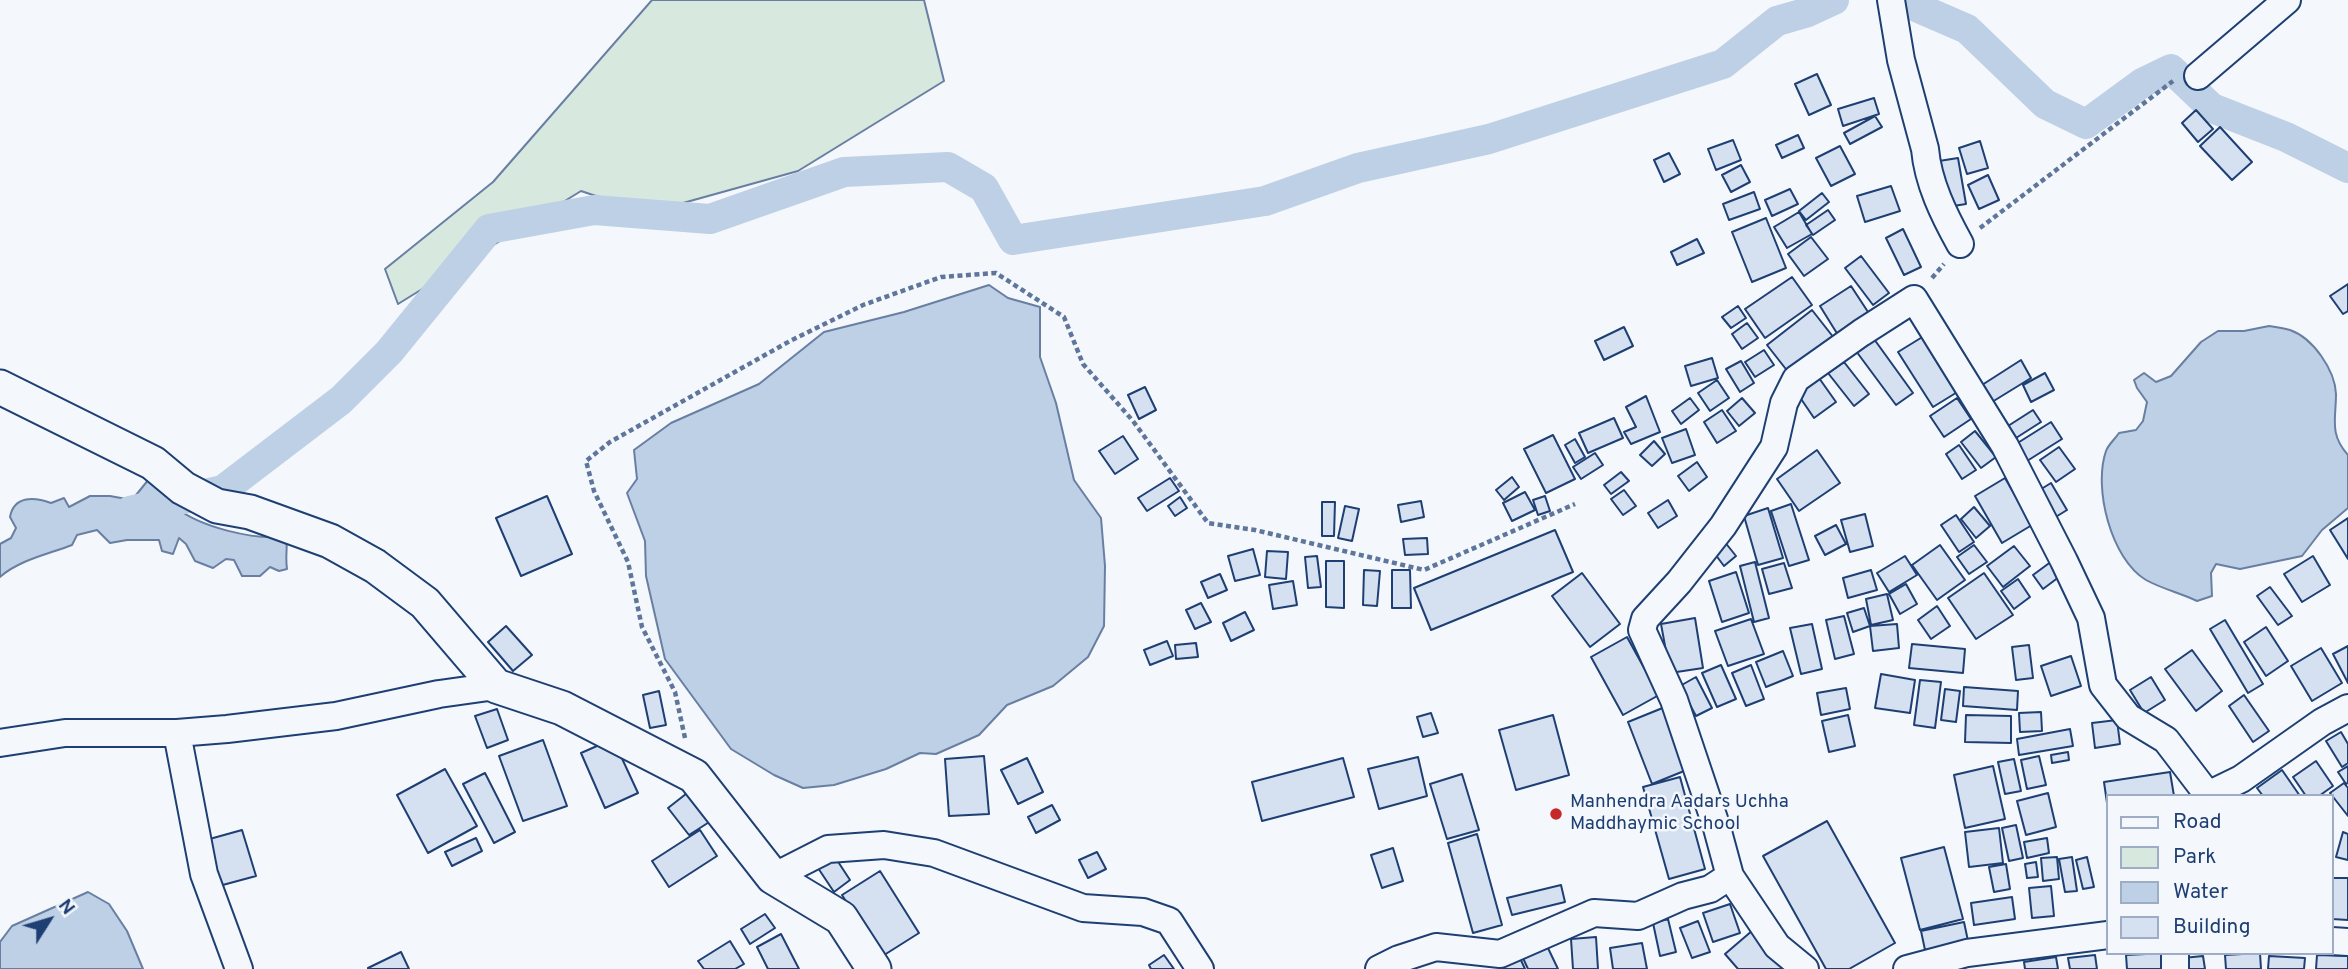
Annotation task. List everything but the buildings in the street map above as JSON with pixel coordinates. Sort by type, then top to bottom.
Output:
[{"type":"street","points":[[1891,0],[1901,60],[1925,149],[1927,166],[1940,208],[1960,244]]},
{"type":"street","points":[[2186,78],[2287,0]]},
{"type":"street","points":[[1805,969],[1777,946],[1730,876],[1717,828],[1674,700],[1642,630],[1645,619],[1679,582],[1723,526],[1774,447],[1784,403],[1797,379],[1914,299],[2005,446],[2064,561],[2091,618],[2103,685],[2128,717],[2166,740],[2207,794]]},
{"type":"street","points":[[0,387],[153,463],[183,488],[217,506],[250,512],[330,541],[375,566],[425,603],[496,686]]},
{"type":"street","points":[[0,743],[65,733],[177,733],[336,716],[439,694],[496,686],[562,708],[694,776],[773,877],[841,919],[874,969]]},
{"type":"street","points":[[2210,794],[2241,779],[2322,722],[2348,708]]},
{"type":"street","points":[[177,733],[204,874],[239,969]]},
{"type":"street","points":[[773,877],[828,849],[884,845],[934,853],[1083,908],[1143,912],[1170,921],[1200,969]]},
{"type":"street","points":[[1379,969],[1399,959],[1436,947],[1500,954],[1594,913],[1638,916],[1683,896],[1710,889],[1730,876]]},
{"type":"street","points":[[1907,969],[1967,953],[2106,935]]},
{"type":"path","points":[[1914,299],[1960,244],[2186,78]]},
{"type":"path","points":[[694,776],[675,692],[642,627],[628,562],[594,491],[586,461],[610,442],[790,341],[863,305],[941,277],[996,273],[1064,317],[1083,364],[1133,421],[1208,523],[1255,530],[1424,570],[1575,505]]},
{"type":"green space","points":[[652,0],[924,0],[944,81],[798,171],[647,213],[581,191],[398,304],[385,269],[493,182]]},
{"type":"water","points":[[989,285],[1008,298],[1040,307],[1040,357],[1056,403],[1074,480],[1101,518],[1105,566],[1104,626],[1088,657],[1053,686],[1007,705],[979,735],[936,754],[920,753],[886,769],[834,785],[803,788],[774,775],[731,749],[665,659],[646,576],[645,541],[627,493],[637,479],[634,450],[671,423],[759,384],[824,332],[904,312]]},
{"type":"water","points":[[2269,326],[2290,330],[2307,340],[2332,375],[2336,394],[2336,433],[2348,455],[2348,508],[2322,530],[2302,556],[2240,569],[2216,564],[2211,573],[2212,596],[2197,601],[2146,580],[2123,556],[2108,522],[2104,503],[2102,484],[2106,451],[2119,433],[2136,430],[2143,421],[2147,402],[2134,380],[2144,373],[2156,382],[2171,376],[2201,342],[2218,331],[2244,331]]},
{"type":"water","points":[[149,479],[175,507],[199,521],[244,534],[286,536],[287,569],[279,571],[270,567],[260,576],[242,576],[234,560],[226,559],[213,568],[195,561],[186,544],[179,538],[173,554],[162,551],[159,540],[110,543],[97,530],[77,535],[72,545],[25,562],[0,577],[0,544],[11,538],[16,528],[10,517],[12,510],[21,501],[32,499],[51,503],[64,498],[69,507],[90,496],[132,500]]},
{"type":"water","points":[[88,892],[109,904],[127,931],[143,969],[0,969],[0,942],[12,926]]},
{"type":"waterway","points":[[130,511],[223,490],[341,400],[389,352],[489,229],[594,210],[710,219],[844,172],[948,167],[984,188],[1013,240],[1265,201],[1358,168],[1489,139],[1723,64],[1777,21],[1808,12],[1834,0]]},
{"type":"waterway","points":[[1900,0],[1967,29],[2045,104],[2086,124],[2142,83],[2171,69],[2212,108],[2286,137],[2348,168]]},
{"type":"place","name":"Manhendra Aadars Uchha Maddhaymic School","points":[[1556,814]]}]
